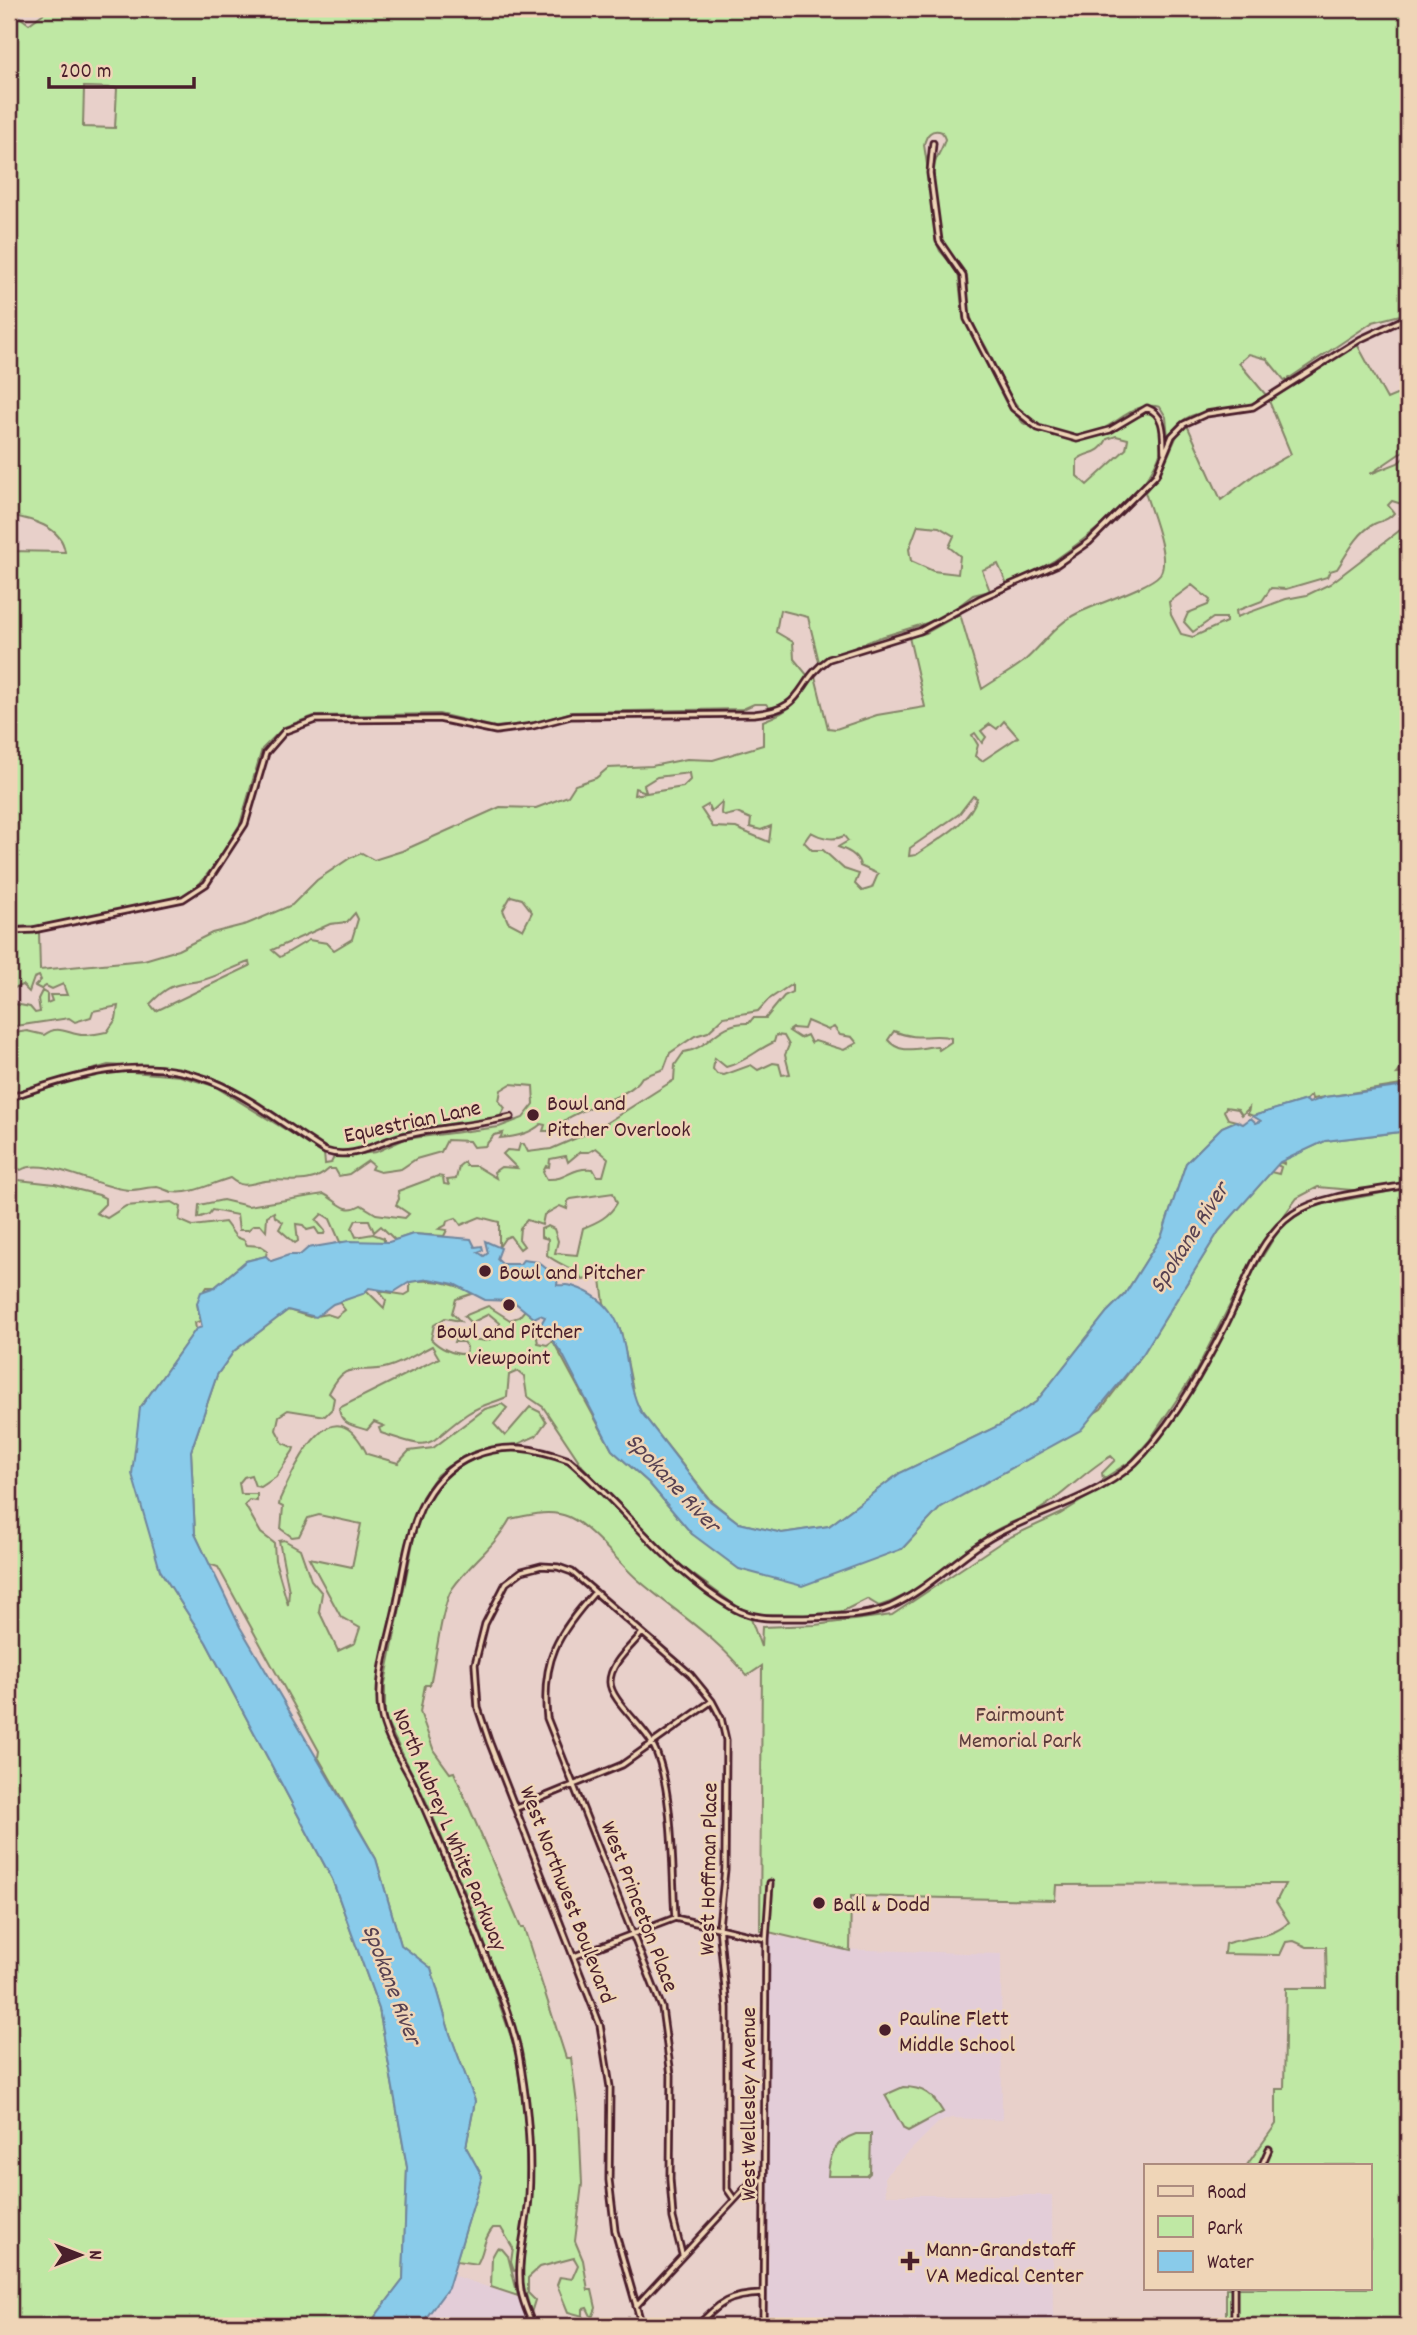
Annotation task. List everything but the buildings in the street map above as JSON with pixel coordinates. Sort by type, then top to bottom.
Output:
[{"type":"street","points":[[933,143],[930,173],[939,241],[963,276],[967,319],[1013,408],[1038,428],[1077,439],[1110,430],[1147,408],[1162,419],[1165,454]]},
{"type":"street","points":[[9,931],[33,930],[183,899],[206,884],[245,824],[265,753],[285,731],[315,720],[439,719],[496,731],[533,726],[571,716],[770,712],[794,703],[821,665],[829,659],[928,628],[981,598],[1056,565],[1088,542],[1156,475],[1172,436],[1184,424],[1206,415],[1253,407],[1361,339],[1408,317]]},
{"type":"street","name":"Equestrian Lane","points":[[9,1098],[91,1071],[135,1068],[183,1073],[211,1080],[325,1151],[335,1154],[378,1147],[400,1136],[511,1117]]},
{"type":"street","name":"North Aubrey L White Parkway","points":[[533,2326],[522,2298],[519,2278],[529,2200],[530,2157],[518,2053],[458,1885],[408,1771],[391,1742],[380,1712],[381,1681],[411,1535],[424,1498],[439,1476],[463,1460],[489,1450],[519,1446],[546,1452],[569,1460],[685,1574],[736,1609],[755,1617],[813,1618],[888,1608],[1002,1531],[1060,1507],[1115,1478],[1143,1454],[1196,1380],[1263,1250],[1292,1214],[1324,1201],[1408,1185]]},
{"type":"street","name":"West Northwest Boulevard","points":[[595,1592],[572,1572],[558,1567],[541,1566],[522,1571],[506,1583],[485,1624],[475,1664],[478,1708],[592,1998],[606,2052],[611,2200],[615,2231],[642,2326]]},
{"type":"street","name":"West Hoffman Place","points":[[595,1592],[690,1674],[722,1718],[726,1740],[725,1869],[719,1926],[727,2008],[727,2189],[734,2199]]},
{"type":"street","name":"West Princeton Place","points":[[595,1592],[560,1634],[550,1660],[544,1689],[547,1718],[656,1988],[666,2030],[671,2075],[670,2179],[673,2218],[682,2254]]},
{"type":"street","points":[[642,1633],[615,1666],[610,1684],[617,1700],[628,1710],[653,1745],[663,1774],[675,1918]]},
{"type":"street","points":[[517,1808],[622,1765],[712,1701]]},
{"type":"street","name":"West Wellesley Avenue","points":[[763,2326],[766,1939],[770,1883]]},
{"type":"street","points":[[575,1956],[675,1918],[766,1939]]},
{"type":"street","points":[[1262,2164],[1269,2149]]},
{"type":"street","points":[[636,2306],[752,2180],[764,2180]]},
{"type":"street","points":[[1234,2290],[1234,2326]]},
{"type":"street","points":[[697,2326],[719,2304],[733,2296],[763,2294]]},
{"type":"shaded area","points":[[770,1934],[833,1949],[1001,1954],[1002,2120],[951,2118],[938,2123],[885,2176],[886,2195],[1052,2195],[1053,2326],[768,2326]]},
{"type":"shaded area","points":[[452,2275],[517,2297],[525,2310],[529,2326],[420,2326],[448,2288]]},
{"type":"green space","points":[[9,9],[29,24],[44,13],[44,9],[1408,9],[1408,313],[1373,322],[1285,381],[1267,359],[1249,354],[1239,363],[1266,395],[1236,410],[1195,414],[1186,418],[1168,437],[1166,417],[1160,407],[1137,409],[1105,428],[1079,436],[1047,429],[1035,423],[1017,406],[970,316],[965,273],[943,241],[936,206],[934,170],[945,139],[942,132],[930,133],[924,145],[934,209],[935,239],[940,251],[958,271],[963,317],[1006,403],[1023,423],[1040,432],[1077,441],[1104,435],[1140,413],[1153,414],[1162,433],[1160,453],[1149,475],[1133,496],[1091,534],[1050,563],[1007,584],[998,564],[982,570],[990,591],[973,595],[943,618],[878,638],[819,662],[808,617],[780,610],[776,632],[793,642],[794,659],[808,676],[793,697],[777,707],[770,709],[766,704],[754,704],[743,709],[572,712],[531,724],[495,727],[439,714],[314,716],[284,727],[262,749],[240,824],[214,866],[200,883],[183,896],[38,926],[9,927],[9,551],[65,552],[63,543],[52,530],[9,515]],"holes":[[[84,87],[117,88],[115,128],[83,127]],[[1116,436],[1128,439],[1126,449],[1087,485],[1077,476],[1077,460],[1096,451],[1107,439]],[[918,525],[939,527],[954,536],[949,547],[960,556],[958,574],[933,571],[911,561],[909,549]]]},
{"type":"green space","points":[[1357,344],[1387,399],[1408,390],[1408,448],[1370,474],[1398,463],[1408,454],[1408,506],[1392,501],[1388,505],[1394,513],[1362,533],[1337,569],[1330,571],[1327,577],[1286,589],[1271,588],[1262,601],[1236,611],[1237,617],[1286,599],[1307,595],[1330,584],[1408,524],[1408,1070],[1401,1069],[1397,1074],[1408,1073],[1408,1084],[1312,1099],[1311,1095],[1306,1100],[1253,1116],[1248,1114],[1249,1108],[1242,1115],[1238,1109],[1226,1107],[1224,1111],[1228,1119],[1236,1121],[1222,1127],[1186,1163],[1162,1235],[1125,1294],[1107,1312],[1036,1402],[1002,1424],[900,1473],[829,1526],[782,1533],[739,1523],[711,1501],[641,1412],[635,1400],[621,1331],[604,1303],[601,1279],[597,1276],[583,1280],[547,1255],[548,1239],[541,1237],[541,1229],[548,1226],[554,1229],[558,1241],[555,1253],[577,1255],[583,1228],[603,1218],[617,1203],[613,1193],[571,1199],[567,1209],[560,1206],[544,1215],[542,1225],[527,1220],[520,1228],[519,1239],[524,1246],[520,1249],[510,1236],[505,1238],[499,1247],[499,1222],[480,1217],[461,1225],[456,1218],[447,1221],[446,1225],[439,1229],[447,1230],[444,1236],[413,1234],[395,1240],[381,1226],[374,1232],[369,1220],[356,1220],[352,1228],[356,1237],[373,1234],[384,1238],[384,1242],[340,1242],[330,1219],[322,1214],[316,1220],[325,1231],[324,1234],[319,1234],[315,1228],[307,1230],[303,1225],[296,1224],[298,1241],[295,1243],[279,1229],[283,1222],[275,1217],[274,1212],[267,1216],[266,1231],[261,1225],[239,1230],[237,1215],[212,1210],[198,1218],[199,1205],[223,1200],[248,1206],[324,1194],[346,1208],[361,1205],[376,1214],[405,1218],[409,1214],[396,1205],[399,1199],[398,1191],[438,1176],[443,1177],[444,1184],[449,1185],[447,1180],[456,1179],[459,1166],[464,1162],[466,1166],[476,1166],[496,1178],[494,1172],[501,1167],[517,1168],[503,1154],[507,1150],[518,1151],[520,1144],[524,1144],[528,1152],[551,1149],[595,1130],[674,1080],[675,1065],[684,1052],[701,1046],[728,1027],[749,1023],[753,1018],[766,1018],[784,996],[792,992],[792,984],[768,1000],[758,1011],[724,1017],[708,1032],[695,1036],[670,1053],[664,1069],[642,1077],[628,1091],[572,1116],[564,1121],[565,1126],[556,1131],[543,1131],[545,1125],[541,1124],[517,1136],[500,1138],[503,1133],[494,1135],[485,1146],[473,1147],[469,1141],[447,1140],[441,1152],[416,1159],[401,1169],[380,1172],[371,1169],[373,1165],[368,1161],[349,1174],[339,1176],[335,1169],[329,1169],[322,1175],[306,1180],[265,1181],[244,1185],[230,1178],[194,1190],[172,1192],[157,1187],[130,1190],[44,1167],[21,1170],[9,1165],[9,1101],[97,1072],[180,1076],[214,1086],[324,1153],[325,1164],[331,1163],[334,1157],[376,1152],[405,1139],[499,1127],[523,1118],[534,1104],[533,1086],[511,1084],[501,1090],[499,1101],[505,1108],[500,1117],[402,1134],[345,1152],[324,1148],[210,1076],[185,1070],[108,1065],[9,1094],[9,1034],[27,1031],[44,1035],[54,1030],[78,1035],[107,1032],[116,1019],[118,1006],[93,1011],[91,1017],[75,1022],[69,1018],[9,1027],[9,1008],[15,1004],[30,1007],[35,1013],[40,1012],[38,999],[42,991],[47,994],[47,1003],[52,1001],[50,995],[67,995],[63,984],[52,989],[35,986],[41,980],[39,976],[34,978],[29,992],[22,985],[9,990],[9,934],[39,932],[40,970],[144,960],[178,950],[212,933],[247,924],[292,905],[317,880],[362,853],[374,860],[402,851],[500,807],[536,808],[568,796],[575,785],[596,778],[608,768],[652,766],[687,759],[713,760],[763,745],[763,721],[794,704],[815,676],[828,728],[836,729],[877,715],[925,707],[909,637],[926,633],[960,614],[982,689],[1023,662],[1070,618],[1134,590],[1160,574],[1163,567],[1161,546],[1145,492],[1160,474],[1178,433],[1187,425],[1221,500],[1254,475],[1291,454],[1269,401]],"holes":[[[1192,585],[1210,600],[1208,605],[1188,613],[1184,622],[1193,632],[1213,618],[1226,618],[1226,622],[1193,637],[1181,634],[1171,615],[1169,602]],[[1004,721],[1018,737],[982,761],[975,756],[978,745],[972,735],[975,733],[982,743],[986,737],[981,731],[990,724],[997,729]],[[689,773],[690,780],[683,787],[634,795],[635,788],[646,792],[644,785],[657,777]],[[973,796],[977,798],[973,808],[960,824],[916,855],[909,856],[910,848],[959,814]],[[722,802],[721,813],[725,816],[737,813],[751,819],[750,827],[761,830],[771,826],[769,842],[736,828],[713,827],[701,809],[708,805],[711,812]],[[811,832],[828,838],[844,836],[848,841],[838,847],[855,856],[860,866],[878,874],[872,888],[862,891],[855,884],[859,874],[844,869],[823,850],[812,850],[804,842]],[[511,896],[522,899],[532,912],[523,930],[508,922],[503,910]],[[355,913],[358,919],[352,939],[334,950],[327,943],[309,940],[280,957],[272,950],[330,924],[347,922]],[[249,962],[250,966],[156,1011],[150,1004],[169,988],[209,978]],[[807,1021],[828,1030],[834,1027],[840,1035],[852,1037],[857,1043],[844,1050],[815,1041],[811,1043],[807,1035],[800,1038],[789,1031],[793,1028],[804,1029]],[[894,1031],[911,1036],[951,1038],[951,1042],[939,1050],[937,1046],[899,1048],[888,1040]],[[776,1035],[784,1036],[789,1045],[785,1055],[790,1074],[782,1075],[779,1064],[773,1063],[758,1070],[751,1065],[724,1075],[717,1074],[713,1069],[715,1058],[726,1067],[774,1042]],[[596,1148],[608,1158],[603,1176],[597,1176],[593,1169],[585,1169],[560,1178],[547,1179],[543,1172],[546,1166],[549,1167],[550,1159],[566,1156],[568,1162],[580,1152],[589,1152]]]},
{"type":"green space","points":[[1408,1131],[1408,1182],[1363,1191],[1318,1187],[1297,1198],[1257,1252],[1196,1371],[1149,1441],[1131,1461],[1103,1479],[1102,1473],[1115,1460],[1111,1456],[1047,1505],[994,1531],[923,1585],[879,1606],[867,1599],[843,1611],[805,1615],[756,1614],[739,1608],[676,1562],[583,1467],[543,1407],[527,1396],[524,1376],[518,1371],[509,1375],[507,1397],[472,1411],[429,1443],[413,1443],[381,1433],[379,1428],[384,1426],[374,1422],[367,1430],[353,1426],[342,1418],[339,1408],[439,1358],[432,1346],[394,1365],[347,1371],[335,1382],[329,1393],[334,1398],[332,1409],[325,1416],[288,1410],[279,1416],[276,1430],[283,1443],[294,1448],[293,1451],[276,1477],[261,1487],[255,1486],[251,1475],[244,1477],[239,1483],[241,1494],[257,1494],[257,1501],[249,1500],[245,1505],[261,1533],[274,1543],[275,1560],[288,1605],[289,1591],[279,1541],[284,1540],[300,1549],[311,1580],[322,1593],[319,1611],[338,1651],[355,1643],[360,1628],[341,1617],[309,1558],[352,1567],[361,1524],[319,1515],[308,1518],[299,1536],[292,1537],[281,1529],[283,1507],[279,1505],[280,1499],[295,1467],[316,1436],[328,1427],[341,1426],[354,1434],[367,1454],[398,1463],[409,1451],[433,1448],[485,1409],[502,1404],[507,1408],[494,1424],[505,1436],[530,1407],[540,1412],[546,1422],[536,1436],[518,1444],[487,1449],[448,1466],[437,1475],[422,1497],[410,1531],[386,1649],[379,1712],[385,1734],[409,1775],[457,1885],[515,2048],[526,2126],[527,2191],[517,2270],[514,2271],[511,2262],[513,2248],[501,2228],[493,2228],[489,2232],[477,2264],[456,2261],[482,2176],[466,2147],[475,2101],[450,2034],[431,1968],[401,1945],[376,1859],[318,1757],[319,1751],[218,1567],[209,1564],[195,1534],[191,1451],[217,1375],[234,1351],[288,1310],[310,1317],[327,1314],[336,1317],[345,1310],[339,1302],[367,1291],[384,1308],[386,1300],[379,1291],[405,1295],[410,1292],[410,1282],[435,1281],[450,1284],[474,1293],[456,1299],[452,1313],[460,1321],[445,1318],[434,1325],[431,1339],[447,1350],[466,1354],[467,1347],[463,1342],[454,1342],[456,1337],[486,1341],[495,1337],[500,1323],[489,1314],[471,1323],[464,1316],[488,1306],[510,1320],[519,1317],[525,1310],[534,1318],[533,1323],[541,1324],[548,1335],[541,1334],[537,1338],[538,1343],[547,1345],[553,1341],[612,1450],[649,1483],[692,1534],[902,1549],[941,1507],[1101,1409],[1143,1354],[1219,1231],[1271,1172],[1279,1174],[1281,1167],[1277,1165],[1280,1162],[1284,1164],[1285,1159],[1325,1141]]},
{"type":"green space","points":[[9,1179],[55,1184],[99,1195],[105,1198],[105,1204],[96,1213],[107,1218],[126,1206],[172,1202],[181,1207],[179,1220],[193,1226],[225,1222],[236,1237],[244,1240],[247,1245],[261,1246],[267,1250],[266,1256],[246,1261],[215,1287],[207,1287],[197,1303],[200,1321],[195,1323],[196,1329],[140,1408],[160,1570],[206,1642],[332,1879],[379,2009],[407,2167],[403,2280],[368,2326],[9,2326]]},
{"type":"green space","name":"Fairmount Memorial Park","points":[[1408,1188],[1408,2326],[1226,2326],[1226,2290],[1372,2290],[1372,2164],[1248,2164],[1276,2124],[1276,2089],[1284,2089],[1286,1988],[1327,1988],[1326,1947],[1307,1947],[1294,1941],[1286,1942],[1280,1955],[1224,1954],[1225,1944],[1267,1934],[1289,1922],[1276,1902],[1285,1884],[1056,1885],[1055,1900],[851,1896],[850,1951],[760,1930],[762,1666],[747,1676],[722,1649],[637,1579],[586,1529],[569,1517],[547,1513],[510,1519],[497,1538],[452,1589],[442,1620],[430,1685],[425,1685],[420,1712],[434,1751],[450,1773],[454,1772],[521,1928],[524,1928],[566,2058],[571,2058],[579,2119],[582,2184],[575,2241],[583,2260],[588,2290],[592,2290],[596,2308],[592,2318],[587,2308],[583,2309],[583,2316],[568,2312],[557,2285],[560,2277],[572,2279],[578,2265],[574,2258],[540,2267],[528,2278],[528,2293],[535,2300],[531,2313],[522,2279],[532,2158],[529,2097],[520,2053],[476,1918],[427,1803],[385,1719],[385,1683],[417,1522],[433,1492],[446,1476],[487,1454],[523,1450],[547,1454],[580,1471],[659,1553],[693,1584],[751,1619],[761,1647],[762,1627],[815,1625],[892,1615],[1006,1539],[1060,1514],[1115,1480],[1145,1456],[1173,1419],[1211,1358],[1253,1272],[1280,1228],[1309,1207]]},
{"type":"green space","points":[[903,2087],[927,2093],[943,2112],[908,2131],[904,2129],[885,2095]]},
{"type":"green space","points":[[856,2134],[871,2134],[870,2173],[867,2176],[828,2176],[834,2150]]},
{"type":"green space","points":[[497,2248],[502,2249],[508,2256],[518,2296],[491,2287],[492,2257]]},
{"type":"water","name":"Spokane River","points":[[1406,1086],[1408,1131],[1325,1141],[1280,1162],[1219,1231],[1143,1354],[1081,1430],[941,1507],[902,1549],[802,1586],[739,1569],[692,1534],[649,1483],[612,1450],[563,1355],[541,1324],[545,1317],[540,1315],[534,1318],[513,1301],[485,1300],[454,1284],[429,1279],[410,1282],[394,1292],[369,1288],[363,1294],[333,1304],[316,1317],[288,1310],[234,1351],[217,1375],[191,1451],[195,1534],[240,1627],[376,1859],[401,1945],[431,1968],[450,2034],[475,2101],[466,2147],[482,2176],[448,2288],[420,2326],[368,2326],[403,2280],[407,2167],[379,2009],[332,1879],[206,1642],[160,1570],[132,1474],[140,1408],[196,1329],[202,1327],[197,1303],[201,1292],[215,1287],[246,1261],[266,1256],[271,1261],[289,1255],[300,1255],[308,1248],[349,1241],[389,1242],[413,1234],[471,1239],[475,1247],[482,1246],[483,1250],[478,1252],[484,1256],[488,1253],[485,1241],[501,1248],[497,1259],[502,1264],[520,1264],[523,1260],[538,1262],[558,1278],[557,1285],[572,1286],[593,1296],[608,1308],[623,1339],[629,1375],[641,1412],[710,1501],[739,1523],[782,1533],[829,1526],[900,1473],[1002,1424],[1036,1402],[1107,1312],[1125,1294],[1162,1235],[1186,1163],[1222,1127],[1236,1121],[1243,1124],[1251,1118],[1256,1123],[1261,1121],[1253,1116],[1306,1100],[1309,1103],[1325,1097]]},
{"type":"place","name":"Bowl and Pitcher Overlook","points":[[533,1115]]},
{"type":"place","name":"Bowl and Pitcher","points":[[485,1271]]},
{"type":"place","name":"Bowl and Pitcher viewpoint","points":[[509,1305]]},
{"type":"place","name":"Ball & Dodd","points":[[819,1903]]},
{"type":"place","name":"Pauline Flett Middle School","points":[[885,2030]]},
{"type":"place","name":"Mann-Grandstaff VA Medical Center","points":[[910,2261]]}]
